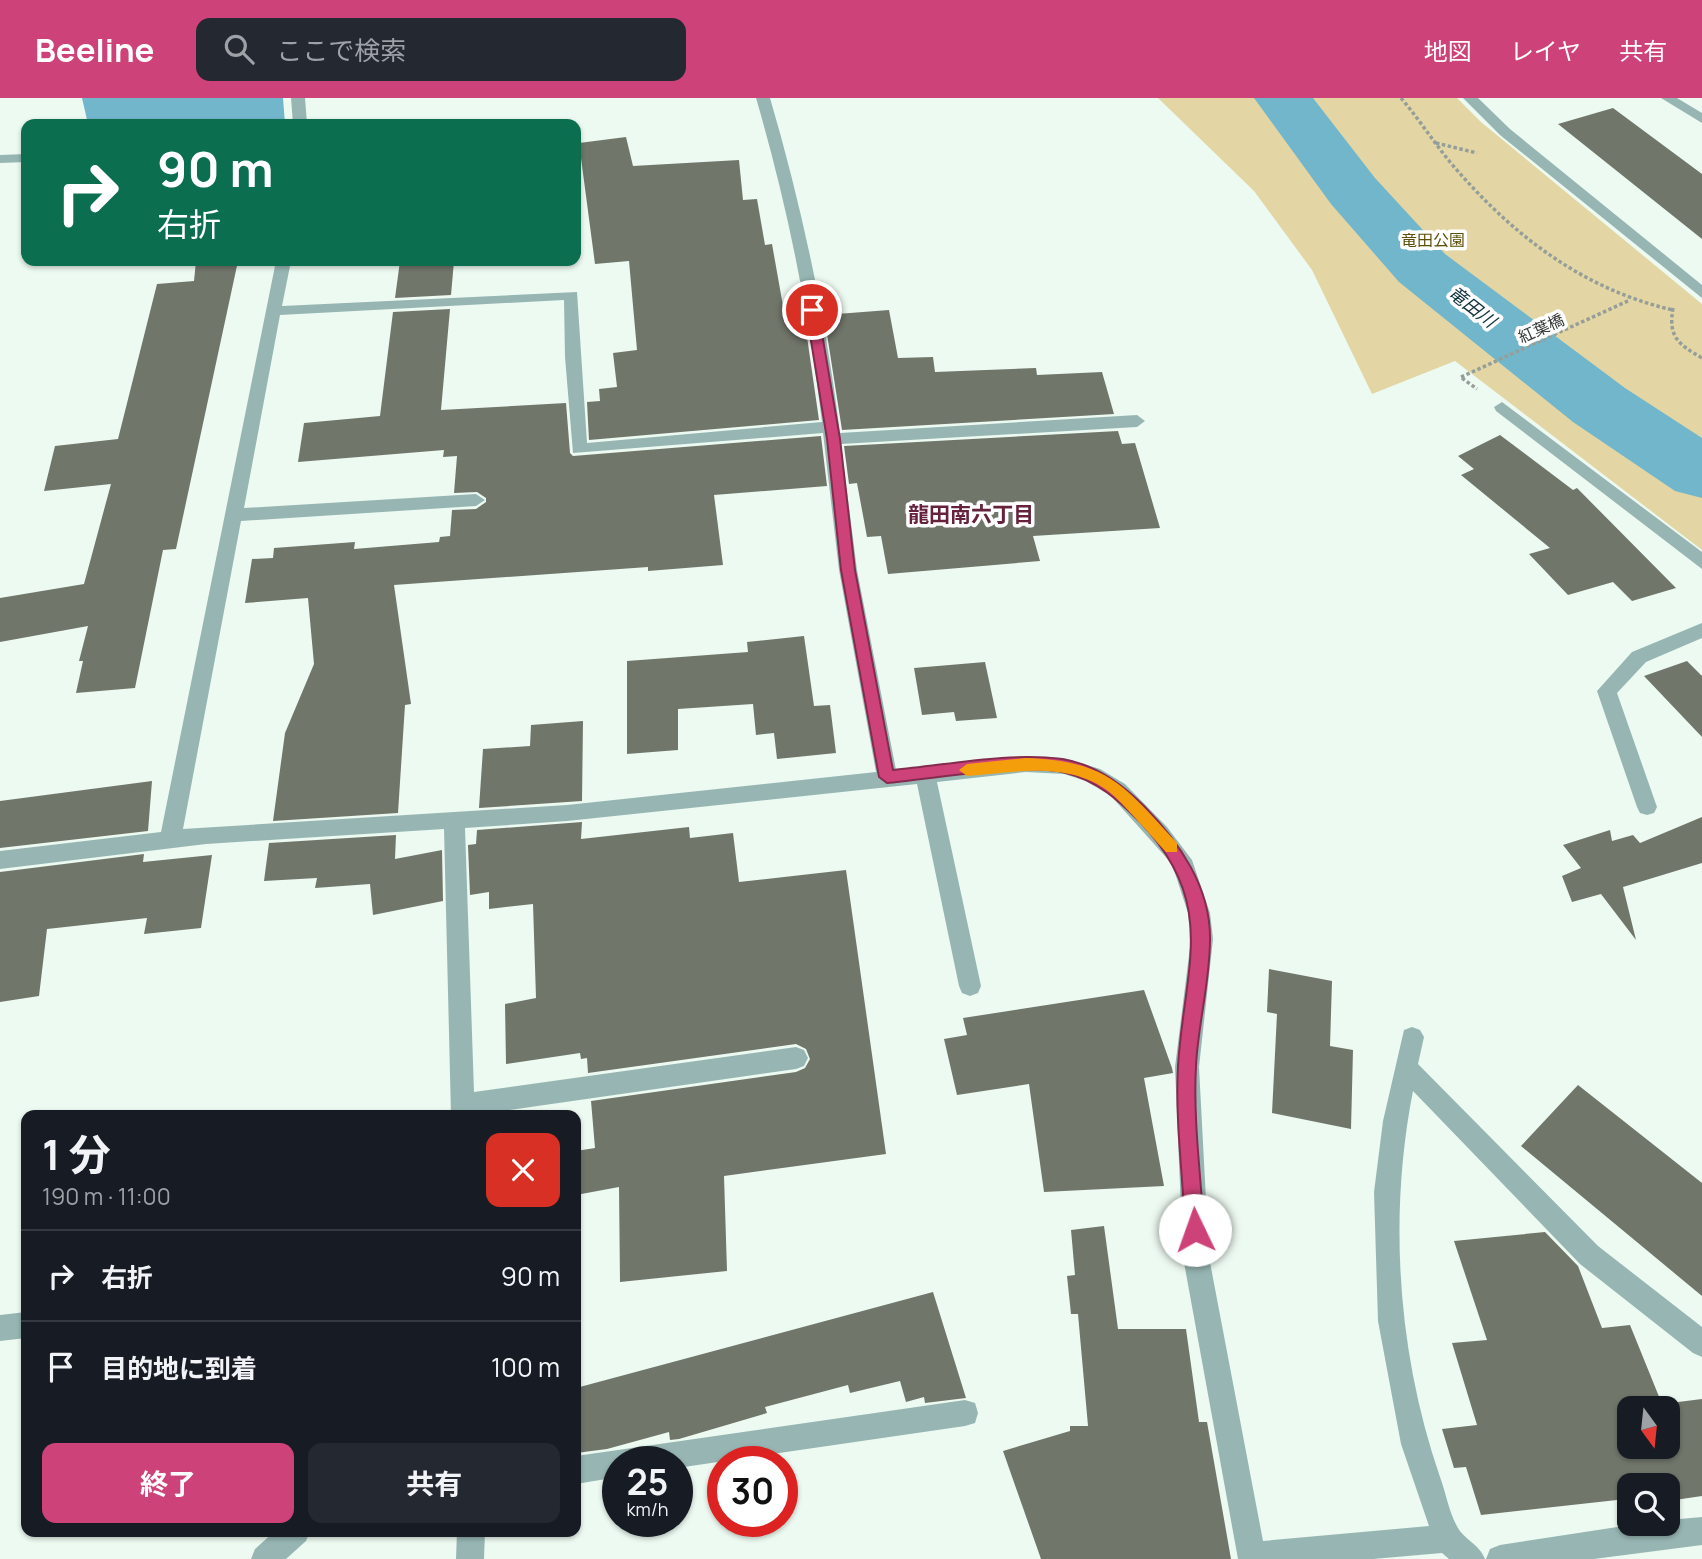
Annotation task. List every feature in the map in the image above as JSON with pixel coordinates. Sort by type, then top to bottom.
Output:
[{"type":"street","points":[[298,98],[300,119]]},
{"type":"street","points":[[763,98],[785,173],[823,364],[848,570],[887,777]]},
{"type":"street","points":[[1470,98],[1525,149],[1702,293]]},
{"type":"street","points":[[1668,98],[1702,119]]},
{"type":"street","points":[[0,159],[21,158]]},
{"type":"street","points":[[170,840],[282,266]]},
{"type":"street","points":[[271,311],[572,295],[579,449],[832,433],[1137,421]]},
{"type":"street","points":[[1502,407],[1702,562]]},
{"type":"street","points":[[232,515],[476,499]]},
{"type":"street","points":[[1647,807],[1607,691],[1639,657],[1702,630]]},
{"type":"street","points":[[0,860],[170,840],[567,813],[1026,764],[1064,766],[1093,775],[1118,790],[1160,833],[1186,872],[1199,913],[1202,939],[1187,1068],[1196,1257],[1252,1558],[1447,1538]]},
{"type":"street","points":[[925,774],[970,986]]},
{"type":"street","points":[[454,821],[463,1110],[796,1058]]},
{"type":"street","points":[[1412,1037],[1386,1192],[1391,1321],[1415,1444],[1447,1538],[1471,1559]]},
{"type":"street","points":[[1406,1068],[1589,1255],[1702,1344]]},
{"type":"street","points":[[0,1328],[21,1326]]},
{"type":"street","points":[[693,1452],[965,1413]]},
{"type":"street","points":[[581,1469],[602,1466]]},
{"type":"street","points":[[1500,1559],[1679,1532],[1702,1531]]},
{"type":"street","points":[[265,1559],[289,1537]]},
{"type":"street","points":[[470,1559],[471,1537]]},
{"type":"path","points":[[1401,98],[1449,161],[1500,215],[1571,269],[1631,300],[1674,310]]},
{"type":"path","name":"紅葉橋","points":[[1461,377],[1631,300]]},
{"type":"green space","name":"竜田公園","points":[[1158,98],[1457,98],[1481,122],[1702,304],[1702,550],[1455,361],[1372,394],[1312,270],[1254,191]]},
{"type":"water","points":[[82,98],[283,98],[285,119],[87,119]]},
{"type":"building","points":[[1613,108],[1702,174],[1702,239],[1558,124]]},
{"type":"building","points":[[626,137],[633,166],[739,160],[743,200],[757,199],[765,245],[772,244],[785,317],[804,316],[819,420],[589,440],[587,402],[600,401],[599,389],[617,387],[613,353],[637,350],[629,261],[595,264],[581,143]]},
{"type":"building","points":[[196,266],[237,266],[176,549],[163,550],[135,688],[76,693],[83,661],[79,661],[88,626],[0,642],[0,598],[84,584],[111,484],[44,491],[55,446],[118,439],[157,284],[194,281]]},
{"type":"building","points":[[399,266],[454,266],[451,295],[395,298]]},
{"type":"building","points":[[450,309],[441,410],[566,403],[570,453],[573,456],[821,436],[827,486],[714,495],[723,565],[648,571],[648,567],[394,585],[411,704],[405,705],[398,813],[273,821],[285,733],[314,664],[308,598],[245,603],[252,559],[273,558],[274,548],[355,542],[354,549],[439,542],[440,537],[450,536],[452,510],[476,509],[486,502],[486,498],[477,492],[454,493],[457,456],[443,457],[444,450],[298,462],[304,423],[380,416],[393,312]]},
{"type":"building","points":[[889,310],[898,358],[933,357],[935,372],[1036,368],[1037,375],[1102,372],[1114,414],[842,430],[824,315]]},
{"type":"building","points":[[1118,431],[1122,444],[1135,443],[1160,528],[1033,536],[1040,561],[888,574],[881,536],[867,537],[857,483],[849,484],[844,446]]},
{"type":"building","points":[[1500,435],[1573,490],[1577,488],[1676,588],[1632,601],[1613,582],[1568,595],[1529,554],[1550,548],[1461,475],[1474,469],[1458,456]]},
{"type":"building","points":[[804,636],[814,706],[830,705],[836,753],[777,759],[774,733],[756,735],[753,704],[678,709],[678,750],[627,754],[627,661],[748,652],[747,642]]},
{"type":"building","points":[[1687,661],[1702,676],[1702,737],[1644,676]]},
{"type":"building","points":[[985,662],[997,718],[956,721],[954,712],[922,715],[914,668]]},
{"type":"building","points":[[583,721],[582,801],[479,808],[483,749],[530,746],[531,725]]},
{"type":"building","points":[[152,781],[148,831],[0,848],[0,801]]},
{"type":"building","points":[[1702,817],[1702,863],[1623,887],[1636,940],[1601,894],[1572,902],[1562,876],[1581,868],[1563,845],[1610,830],[1612,841],[1633,835],[1640,843]]},
{"type":"building","points":[[582,822],[581,839],[689,827],[690,838],[733,833],[739,882],[846,870],[886,1154],[724,1176],[727,1271],[620,1282],[619,1187],[581,1194],[581,1150],[595,1148],[591,1101],[796,1072],[805,1068],[810,1059],[806,1049],[796,1044],[588,1073],[587,1058],[581,1059],[580,1053],[506,1064],[505,1004],[536,998],[533,904],[489,909],[489,892],[470,895],[468,845],[476,844],[477,830]]},
{"type":"building","points":[[396,835],[395,859],[442,850],[443,901],[373,915],[370,884],[315,888],[317,878],[264,881],[269,843]]},
{"type":"building","points":[[144,854],[143,862],[212,855],[201,928],[144,934],[147,918],[47,929],[39,996],[0,1002],[0,872]]},
{"type":"building","points":[[1269,969],[1332,981],[1330,1046],[1353,1050],[1351,1129],[1272,1113],[1277,1014],[1267,1012]]},
{"type":"building","points":[[1144,990],[1173,1073],[1144,1078],[1164,1186],[1044,1192],[1029,1084],[957,1095],[944,1039],[967,1035],[963,1018]]},
{"type":"building","points":[[1578,1085],[1702,1183],[1702,1296],[1521,1146]]},
{"type":"building","points":[[1104,1226],[1118,1329],[1186,1329],[1199,1422],[1207,1422],[1231,1559],[1041,1559],[1003,1451],[1070,1431],[1070,1426],[1088,1426],[1078,1314],[1071,1314],[1067,1276],[1075,1275],[1071,1230]]},
{"type":"building","points":[[1545,1232],[1578,1266],[1602,1328],[1630,1325],[1659,1396],[1617,1396],[1617,1460],[1680,1460],[1680,1402],[1702,1399],[1702,1496],[1680,1499],[1680,1473],[1617,1473],[1617,1500],[1481,1515],[1466,1467],[1454,1468],[1442,1429],[1477,1425],[1452,1343],[1487,1340],[1454,1241]]},
{"type":"building","points":[[933,1292],[966,1398],[925,1403],[924,1397],[906,1402],[900,1381],[850,1393],[848,1385],[765,1407],[767,1413],[679,1439],[670,1440],[669,1432],[618,1446],[602,1446],[602,1450],[581,1452],[581,1387]]},
{"type":"waterway","name":"竜田川","points":[[1283,98],[1353,191],[1422,268],[1599,405],[1702,473]]},
{"type":"slow traffic","points":[[967,770],[1026,764],[1064,766],[1093,775],[1118,790],[1171,848]]},
{"type":"district","name":"龍田南六丁目","points":[[971,515]]},
{"type":"route","points":[[812,310],[823,364],[848,570],[887,777],[1026,764],[1064,766],[1093,775],[1118,790],[1160,833],[1181,860],[1191,884],[1199,913],[1202,939],[1187,1068],[1195,1230]]}]
